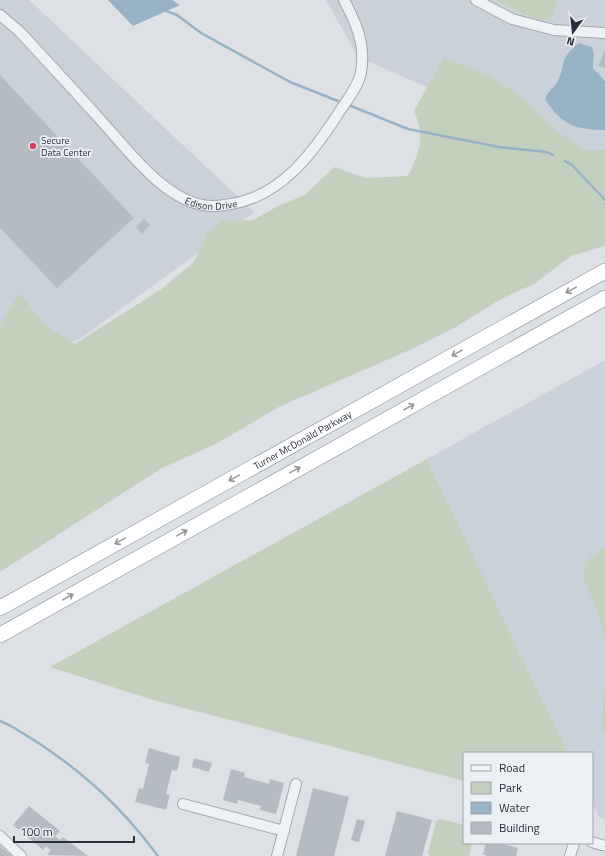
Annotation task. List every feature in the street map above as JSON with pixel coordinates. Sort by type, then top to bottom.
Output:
[{"type":"highway","name":"Turner McDonald Parkway","points":[[0,608],[605,271]]},
{"type":"highway","points":[[0,635],[605,298]]},
{"type":"highway","points":[[0,642],[34,616]]},
{"type":"street","name":"Edison Drive","points":[[0,15],[19,31],[148,172],[174,193],[198,204],[221,206],[248,201],[268,192],[296,169],[310,155],[352,91],[361,73],[362,40],[356,23],[344,0]]},
{"type":"street","points":[[476,0],[512,19],[554,30],[605,33]]},
{"type":"street","points":[[278,856],[296,784]]},
{"type":"street","points":[[183,804],[284,831]]},
{"type":"street","points":[[0,836],[21,856]]},
{"type":"street","points":[[593,842],[605,846]]},
{"type":"street","points":[[570,856],[574,844]]},
{"type":"shaded area","points":[[0,0],[29,0],[254,212],[81,338],[17,365],[0,348]]},
{"type":"shaded area","points":[[326,0],[605,0],[605,191],[510,123],[358,57]]},
{"type":"shaded area","points":[[605,360],[605,819],[599,817],[593,804],[593,752],[568,752],[427,459]]},
{"type":"green space","points":[[496,0],[558,0],[552,16],[545,20],[525,15]]},
{"type":"green space","points":[[444,57],[490,76],[521,96],[553,128],[584,150],[605,150],[605,246],[571,256],[534,284],[501,299],[456,327],[412,349],[279,407],[214,445],[162,468],[0,572],[0,325],[19,293],[48,327],[75,344],[160,290],[194,262],[208,233],[222,221],[253,220],[278,206],[305,195],[334,167],[366,178],[408,176],[416,159],[420,144],[419,129],[414,111]]},
{"type":"green space","points":[[427,459],[568,752],[463,752],[463,781],[153,700],[50,667]]},
{"type":"green space","points":[[605,549],[605,637],[598,612],[583,576],[585,564],[593,555]]},
{"type":"green space","points":[[605,683],[605,737],[602,724]]},
{"type":"green space","points":[[441,819],[463,825],[463,844],[472,844],[469,856],[430,856],[428,853],[436,821]]},
{"type":"water","points":[[108,0],[172,0],[180,5],[133,26]]},
{"type":"water","points":[[579,43],[592,47],[594,54],[593,68],[605,81],[605,130],[586,129],[570,124],[557,115],[545,99],[556,84],[563,63],[568,54]]},
{"type":"building","points":[[605,51],[605,68],[598,66]]},
{"type":"building","name":"Secure Data Center","points":[[0,75],[134,218],[57,288],[0,228]]},
{"type":"building","points":[[144,219],[150,225],[142,234],[136,227]]},
{"type":"building","points":[[149,748],[180,757],[177,771],[172,770],[166,794],[170,795],[166,810],[135,802],[139,788],[143,789],[149,764],[145,763]]},
{"type":"building","points":[[194,758],[212,763],[209,772],[192,767]]},
{"type":"building","points":[[231,769],[245,773],[244,777],[269,784],[270,779],[284,783],[276,814],[260,810],[261,806],[238,800],[237,804],[223,800]]},
{"type":"building","points":[[313,788],[349,797],[334,856],[296,856]]},
{"type":"building","points":[[29,806],[60,831],[55,836],[60,840],[63,837],[88,856],[47,855],[51,850],[46,846],[43,850],[13,825]]},
{"type":"building","points":[[397,811],[432,820],[422,856],[385,856]]},
{"type":"building","points":[[357,819],[365,821],[359,842],[351,840]]},
{"type":"building","points":[[486,844],[503,844],[518,848],[516,856],[487,856],[483,854]]},
{"type":"building","points":[[0,846],[12,856],[0,856]]},
{"type":"waterway","points":[[164,10],[177,15],[201,33],[290,82],[338,101]]},
{"type":"waterway","points":[[351,106],[408,129],[499,147],[547,152],[553,155]]},
{"type":"waterway","points":[[565,161],[572,165],[605,200]]},
{"type":"waterway","points":[[0,721],[14,728],[55,754],[88,780],[103,793],[131,823],[158,856]]},
{"type":"place","name":"Secure Data Center","points":[[33,146]]}]
